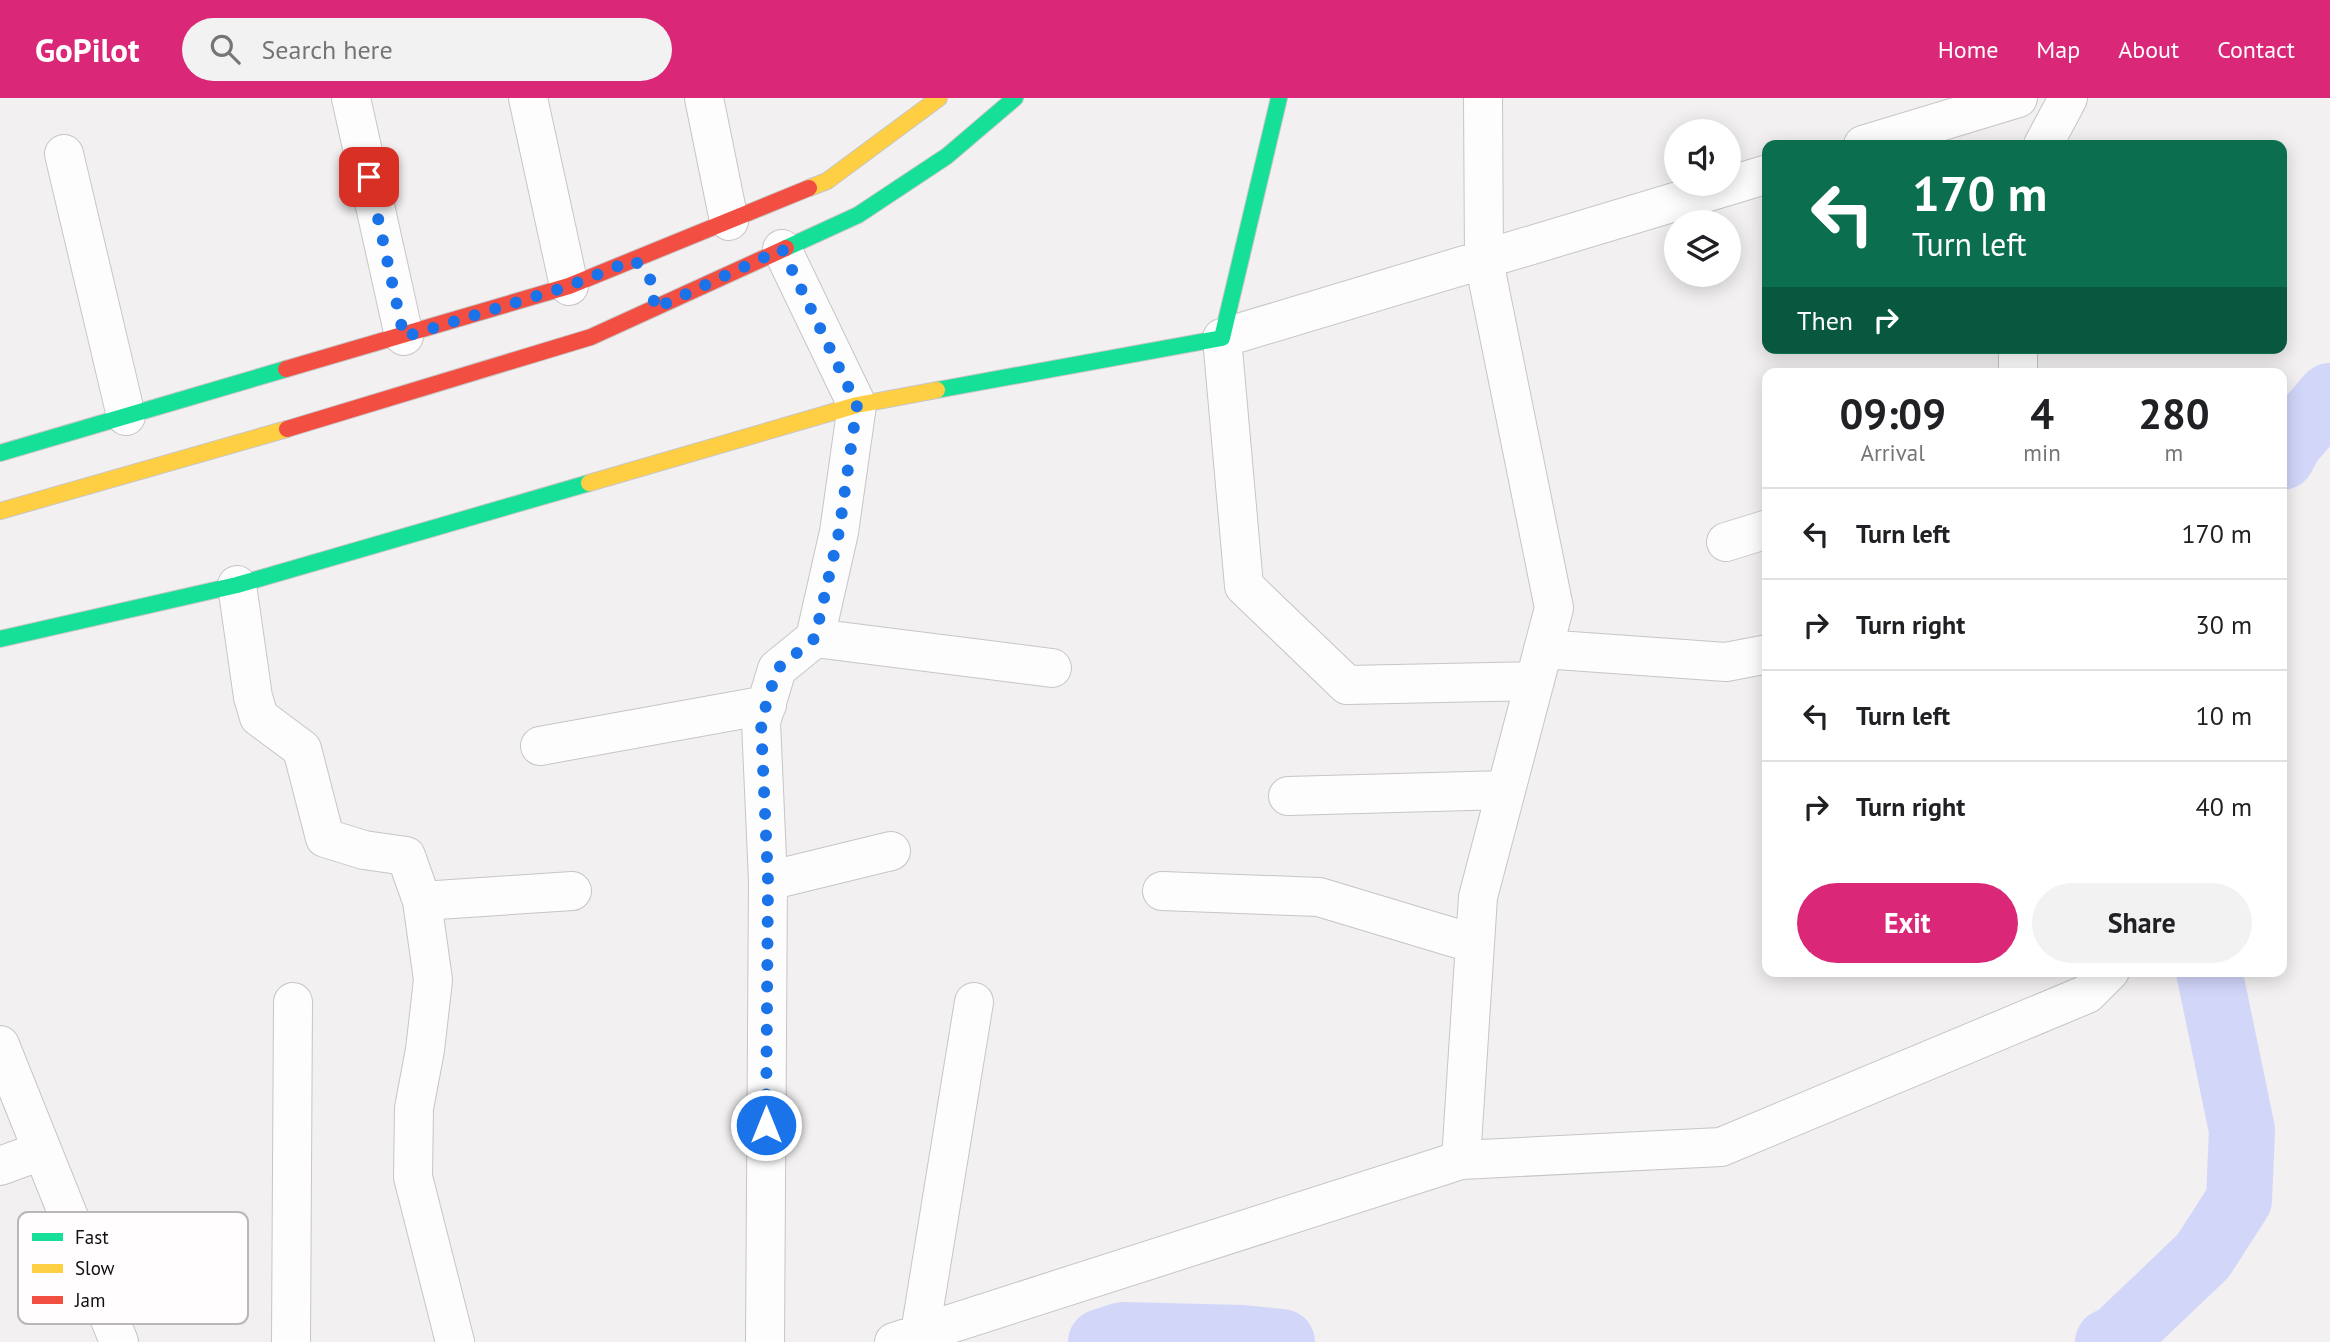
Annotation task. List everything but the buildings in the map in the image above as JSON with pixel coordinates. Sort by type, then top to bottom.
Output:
[{"type":"main road","points":[[0,453],[404,337],[639,264],[827,181],[939,98]]},
{"type":"main road","points":[[0,511],[315,421],[591,337],[858,215],[947,156],[1015,98]]},
{"type":"main road","points":[[0,639],[237,585],[857,405],[1222,338],[1279,98]]},
{"type":"main road","points":[[713,266],[729,274]]},
{"type":"main road","points":[[654,290],[654,309]]},
{"type":"street","points":[[351,98],[404,337]]},
{"type":"street","points":[[528,98],[569,286]]},
{"type":"street","points":[[704,98],[714,232]]},
{"type":"street","points":[[1461,1160],[1478,897],[1554,608],[1484,261],[1483,98]]},
{"type":"street","points":[[1879,140],[2018,98]]},
{"type":"street","points":[[2046,140],[2068,98]]},
{"type":"street","points":[[64,154],[126,416]]},
{"type":"street","points":[[1762,176],[1222,338],[1244,586],[1347,685],[1539,665],[1726,662],[1762,655]]},
{"type":"street","points":[[765,1342],[768,881],[761,722],[777,669],[815,638],[839,532],[857,405],[782,249]]},
{"type":"street","points":[[1726,542],[1762,531]]},
{"type":"street","points":[[237,585],[253,697],[259,717],[302,748],[325,838],[364,850],[406,856],[422,901],[433,979],[425,1050],[414,1108],[413,1177],[455,1342]]},
{"type":"street","points":[[815,638],[1052,668]]},
{"type":"street","points":[[540,746],[766,705]]},
{"type":"street","points":[[1288,796],[1506,790]]},
{"type":"street","points":[[768,881],[891,851]]},
{"type":"street","points":[[422,901],[572,891]]},
{"type":"street","points":[[1162,891],[1319,897],[1475,944]]},
{"type":"street","points":[[974,1002],[907,1338],[1461,1160],[1721,1147],[2087,995],[2104,977]]},
{"type":"street","points":[[291,1342],[293,1002]]},
{"type":"street","points":[[0,1045],[66,1212]]},
{"type":"street","points":[[0,1167],[41,1151]]},
{"type":"street","points":[[112,1324],[119,1342]]},
{"type":"waterway","points":[[2287,448],[2330,396]]},
{"type":"waterway","points":[[2108,1342],[2117,1338],[2203,1256],[2239,1200],[2242,1130],[2210,977]]},
{"type":"waterway","points":[[1101,1342],[1123,1335],[1242,1338],[1282,1342]]},
{"type":"traffic: fast","points":[[786,248],[858,215],[947,156],[1015,98]]},
{"type":"traffic: fast","points":[[937,390],[1222,338],[1279,98]]},
{"type":"traffic: fast","points":[[0,453],[286,369]]},
{"type":"traffic: fast","points":[[0,639],[237,585],[589,483]]},
{"type":"traffic: slow","points":[[809,188],[827,181],[939,98]]},
{"type":"traffic: slow","points":[[589,483],[857,405],[937,390]]},
{"type":"traffic: slow","points":[[0,511],[287,429]]},
{"type":"traffic: jam","points":[[286,369],[569,286],[809,188]]},
{"type":"traffic: jam","points":[[287,429],[591,337],[786,248]]},
{"type":"route","points":[[369,177],[404,337],[569,286],[633,260],[646,268],[650,276],[654,290],[654,309],[782,249],[857,405],[839,532],[815,638],[777,669],[761,722],[768,881],[766,1125]]}]
